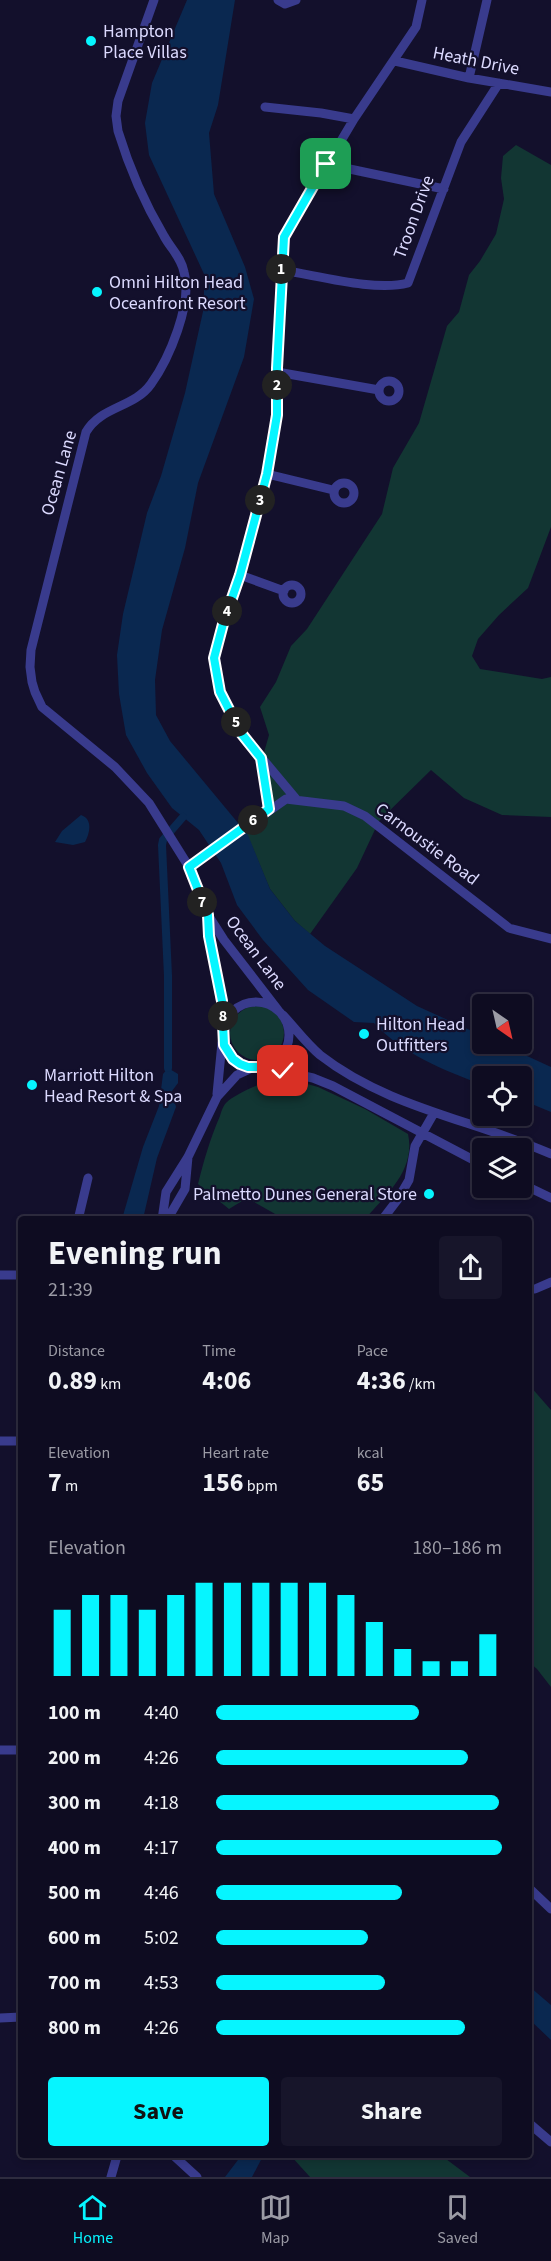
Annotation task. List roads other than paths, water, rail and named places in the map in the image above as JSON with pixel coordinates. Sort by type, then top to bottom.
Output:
[{"type":"street","name":"Ocean Lane","points":[[154,0],[143,36],[120,94],[116,111],[118,131],[154,218],[178,256],[185,272],[187,287],[185,301],[173,341],[160,370],[150,385],[133,400],[99,416],[86,432],[31,650],[30,667],[34,692],[42,707],[115,767],[144,797],[163,823],[189,867],[208,915],[280,1012],[313,1047],[335,1065],[371,1085],[434,1113],[516,1138],[551,1154]]},
{"type":"street","points":[[278,0],[285,4],[296,0]]},
{"type":"street","points":[[296,800],[241,733],[220,692],[214,658],[240,575],[267,474],[277,415],[276,372],[280,270],[284,237],[354,119],[416,27],[422,0]]},
{"type":"street","points":[[469,78],[487,0]]},
{"type":"street","name":"Heath Drive","points":[[395,61],[469,78],[551,92]]},
{"type":"street","name":"Troon Drive","points":[[280,270],[368,284],[396,286],[408,283],[461,142],[499,83]]},
{"type":"street","points":[[265,107],[354,119]]},
{"type":"street","points":[[326,164],[444,189]]},
{"type":"street","points":[[276,372],[379,390]]},
{"type":"street","points":[[267,474],[333,490]]},
{"type":"street","points":[[240,575],[284,591]]},
{"type":"street","points":[[261,758],[269,809]]},
{"type":"street","name":"Carnoustie Road","points":[[189,867],[247,824],[286,799],[344,806],[365,816],[509,928],[551,939]]},
{"type":"street","name":"Ocean Lane","points":[[208,915],[224,1025]]},
{"type":"street","points":[[217,1097],[224,1025],[233,1011],[248,1003],[264,1002],[280,1012],[290,1033],[288,1046],[281,1057],[265,1067]]},
{"type":"street","points":[[223,1037],[224,1045],[233,1059],[252,1068]]},
{"type":"street","points":[[163,1216],[166,1192],[188,1157],[217,1097],[237,1075],[252,1068],[265,1067],[322,1082],[472,1159]]},
{"type":"street","points":[[385,1216],[409,1180],[412,1156],[434,1113]]},
{"type":"street","points":[[169,1216],[184,1189],[188,1157]]},
{"type":"street","points":[[79,1216],[88,1178]]},
{"type":"street","points":[[532,1189],[551,1198]]},
{"type":"street","points":[[0,1275],[18,1275]]},
{"type":"street","points":[[535,1288],[551,1282]]},
{"type":"street","points":[[0,1441],[18,1441]]},
{"type":"street","points":[[0,1750],[18,1750]]},
{"type":"street","points":[[532,1891],[551,1909]]},
{"type":"street","points":[[0,2018],[18,2017]]},
{"type":"street","points":[[532,2126],[551,2142]]},
{"type":"street","points":[[111,2177],[116,2158]]},
{"type":"street","points":[[176,2158],[197,2177]]},
{"type":"water","points":[[187,0],[235,0],[218,105],[209,133],[214,194],[245,267],[254,299],[244,357],[198,483],[185,548],[162,630],[155,680],[156,715],[170,741],[248,835],[270,889],[295,921],[325,946],[417,1006],[472,1031],[472,1054],[523,1054],[551,1067],[551,1112],[532,1104],[532,1066],[472,1066],[472,1081],[424,1060],[398,1044],[374,1023],[354,1022],[308,990],[263,940],[237,905],[221,863],[199,830],[172,808],[147,773],[126,735],[119,694],[117,655],[123,614],[147,513],[161,476],[185,393],[204,307],[204,274],[149,155],[145,123],[152,83]]},
{"type":"water","points":[[81,815],[89,823],[85,842],[73,845],[55,842],[62,831]]},
{"type":"water","points":[[168,1068],[178,1074],[178,1083],[172,1091],[176,1107],[157,1158],[144,1216],[123,1216],[143,1147],[159,1106],[163,1074]]},
{"type":"water","points":[[532,1989],[551,2005],[551,2040],[532,2022]]},
{"type":"water","points":[[239,2158],[262,2158],[252,2177],[225,2177]]},
{"type":"waterway","points":[[168,1068],[168,976],[162,845],[163,840],[183,817]]},
{"type":"place","name":"Hampton Place Villas","points":[[91,41]]},
{"type":"place","name":"Omni Hilton Head Oceanfront Resort","points":[[97,292]]},
{"type":"place","name":"Hilton Head Outfitters","points":[[364,1034]]},
{"type":"place","name":"Marriott Hilton Head Resort & Spa","points":[[32,1085]]},
{"type":"place","name":"Palmetto Dunes General Store","points":[[429,1194]]}]
